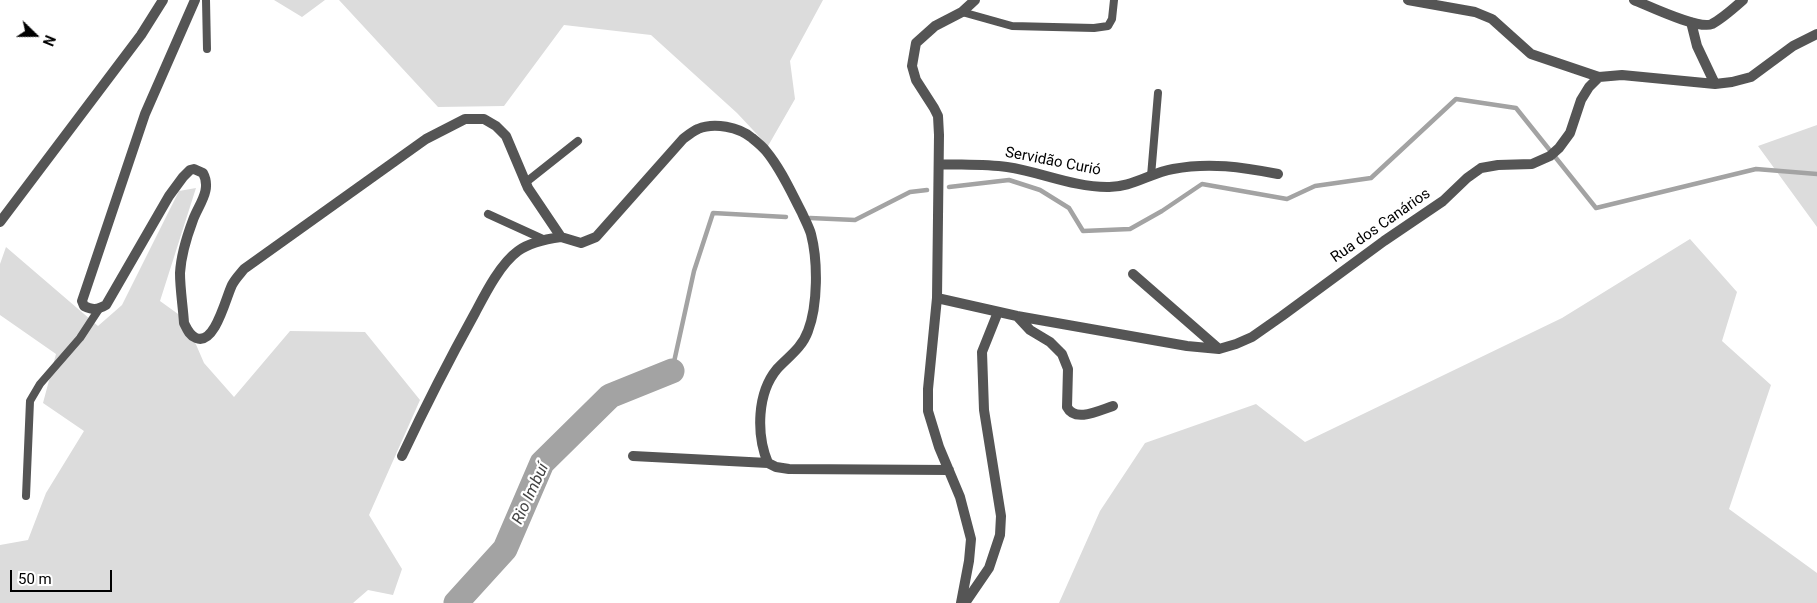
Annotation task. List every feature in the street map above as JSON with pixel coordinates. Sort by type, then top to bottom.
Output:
[{"type":"street","points":[[0,222],[141,35],[163,0]]},
{"type":"street","points":[[195,0],[145,114],[82,301],[84,306],[91,310],[99,309],[106,305],[169,196],[183,176],[194,169],[203,172],[206,185],[203,199],[193,219],[180,272],[184,323],[192,337],[205,338],[213,330],[232,284],[244,269],[426,139],[465,119],[484,119],[496,126],[506,136],[525,183],[561,237]]},
{"type":"street","points":[[961,603],[971,539],[960,497],[938,448],[928,411],[928,389],[937,298],[938,116],[929,98],[922,91],[916,80],[912,66],[916,43],[925,33],[962,12],[975,0]]},
{"type":"street","points":[[1408,0],[1475,12],[1492,19],[1531,54],[1599,77],[1622,75],[1715,84],[1732,82],[1751,77],[1792,46],[1817,34]]},
{"type":"street","points":[[1634,0],[1700,25],[1711,24],[1743,0]]},
{"type":"street","points":[[1691,22],[1697,46],[1715,84]]},
{"type":"street","name":"Rua dos Canários","points":[[937,298],[1017,316],[1187,346],[1219,349],[1236,344],[1252,337],[1384,240],[1443,201],[1467,178],[1481,168],[1498,164],[1532,164],[1550,156],[1559,148],[1570,133],[1581,100],[1589,87],[1599,77]]},
{"type":"street","points":[[402,456],[430,396],[489,288],[504,266],[518,251],[544,240],[561,237],[581,243],[596,237],[682,139],[698,129],[712,126],[726,127],[749,136],[766,150],[784,179],[811,232],[815,265],[813,309],[808,331],[801,345],[769,380],[764,394],[760,433],[763,452],[768,463]]},
{"type":"street","name":"Servidão Curió","points":[[939,164],[1007,167],[1088,186],[1110,188],[1129,184],[1171,169],[1223,165],[1239,166],[1278,174]]},
{"type":"street","points":[[1133,274],[1219,349]]},
{"type":"street","points":[[965,603],[989,568],[1000,535],[1001,516],[984,410],[982,352],[998,312]]},
{"type":"street","points":[[1017,316],[1030,330],[1050,342],[1062,354],[1068,369],[1067,407],[1070,412],[1075,415],[1082,415],[1113,406]]},
{"type":"street","points":[[633,456],[768,463],[776,467],[789,469],[949,470]]},
{"type":"lane","points":[[206,0],[207,49]]},
{"type":"lane","points":[[962,12],[1012,26],[1102,28],[1108,26],[1112,19],[1114,0]]},
{"type":"lane","points":[[1151,176],[1158,93]]},
{"type":"lane","points":[[525,183],[578,141]]},
{"type":"lane","points":[[488,214],[544,240]]},
{"type":"lane","points":[[26,496],[30,401],[40,384],[80,338],[99,309]]},
{"type":"shaded area","points":[[274,0],[325,0],[302,17]]},
{"type":"shaded area","points":[[339,0],[823,0],[790,61],[795,99],[768,146],[737,113],[651,35],[564,25],[504,106],[438,107]]},
{"type":"shaded area","points":[[1817,125],[1817,227],[1758,146]]},
{"type":"shaded area","points":[[196,188],[160,301],[185,319],[204,363],[234,397],[290,331],[365,332],[420,400],[369,515],[402,569],[393,595],[368,590],[353,603],[0,603],[0,545],[28,540],[46,493],[84,431],[43,403],[56,354],[0,315],[0,264],[6,247],[98,326],[122,305],[179,191]]},
{"type":"shaded area","points":[[1690,239],[1737,292],[1722,341],[1771,385],[1729,509],[1817,573],[1817,603],[1059,603],[1100,511],[1145,443],[1256,404],[1305,442],[1562,318]]},
{"type":"waterway","points":[[949,187],[1009,180],[1040,190],[1069,208],[1083,231],[1130,229],[1162,211],[1202,184],[1287,199],[1315,186],[1371,178],[1456,99],[1516,108],[1596,208],[1756,169],[1817,174]]},
{"type":"waterway","points":[[810,218],[855,220],[910,192],[927,190]]},
{"type":"waterway","points":[[672,371],[694,271],[713,213],[786,217]]},
{"type":"waterway","name":"Rio Imbuí","points":[[456,603],[505,549],[542,463],[610,396],[672,371]]}]
